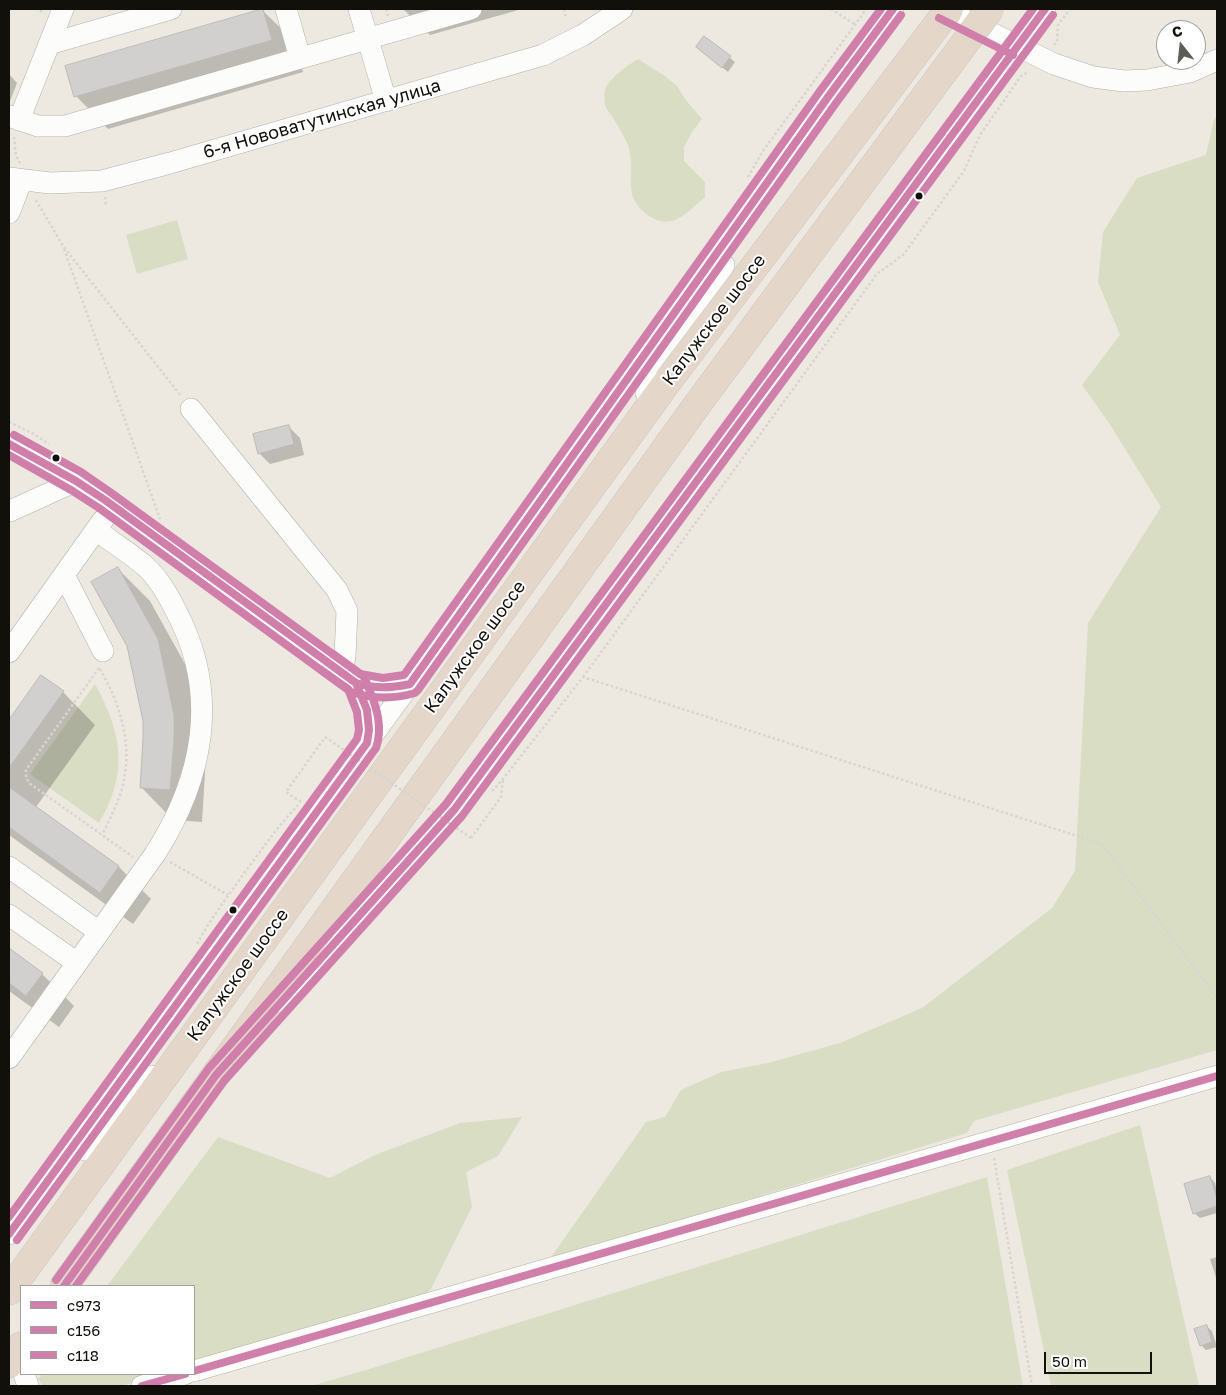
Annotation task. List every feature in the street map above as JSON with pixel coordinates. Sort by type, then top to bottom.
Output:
[{"type":"highway","name":"Калужское шоссе","points":[[9,1291],[668,381],[949,9]]},
{"type":"highway","name":"Калужское шоссе","points":[[65,1285],[697,405],[990,9]]},
{"type":"highway","points":[[9,1364],[20,1348]]},
{"type":"street","points":[[64,9],[14,118],[38,126],[65,126],[471,9]]},
{"type":"street","points":[[49,44],[171,9]]},
{"type":"street","points":[[286,9],[300,58]]},
{"type":"street","points":[[359,9],[386,101]]},
{"type":"street","name":"6-я Нововатутинская улица","points":[[15,179],[50,183],[102,181],[170,163],[543,55],[583,35],[622,9]]},
{"type":"street","points":[[357,744],[410,684],[828,97],[893,9]]},
{"type":"street","points":[[943,9],[1049,62],[1093,77],[1124,81],[1147,80],[1190,72],[1217,60]]},
{"type":"street","points":[[216,1075],[454,810],[1045,9]]},
{"type":"street","points":[[561,530],[828,97]]},
{"type":"street","points":[[9,212],[15,179]]},
{"type":"street","points":[[9,1235],[357,744],[369,730],[367,710],[349,678],[345,656],[348,611],[337,590],[191,409]]},
{"type":"street","points":[[9,444],[76,481],[114,506],[349,678],[371,687],[382,689],[410,684]]},
{"type":"street","points":[[10,511],[76,481]]},
{"type":"street","points":[[9,652],[114,506]]},
{"type":"street","points":[[9,1058],[165,838],[189,787],[200,740],[202,715],[201,689],[192,647],[184,625],[171,600],[146,566],[96,530]]},
{"type":"street","points":[[64,575],[102,650]]},
{"type":"street","points":[[9,867],[99,932]]},
{"type":"street","points":[[9,915],[77,963]]},
{"type":"street","points":[[9,1235],[225,993]]},
{"type":"street","points":[[195,1371],[1217,1076]]},
{"type":"street","points":[[142,1386],[181,1375]]},
{"type":"path","points":[[564,9],[566,18]]},
{"type":"path","points":[[831,9],[855,25],[865,9]]},
{"type":"path","points":[[489,793],[503,779],[583,677],[877,274],[903,254],[964,171],[980,135],[1021,76],[1049,62],[1057,42],[1058,25],[1070,9]]},
{"type":"path","points":[[40,209],[62,246],[191,409]]},
{"type":"path","points":[[62,246],[162,523]]},
{"type":"path","points":[[102,836],[121,793],[127,756],[123,722],[115,699],[100,668],[26,770],[29,783],[102,836],[228,895]]},
{"type":"path","points":[[583,677],[1102,844],[1217,998]]},
{"type":"path","points":[[301,802],[286,792],[324,737],[471,838],[501,797],[503,779]]},
{"type":"path","points":[[342,751],[357,744]]},
{"type":"path","points":[[209,921],[281,823],[305,798]]},
{"type":"path","points":[[456,830],[463,822]]},
{"type":"path","points":[[991,1142],[1032,1386]]},
{"type":"green space","points":[[638,59],[677,86],[702,119],[684,147],[684,161],[705,182],[705,197],[684,215],[669,221],[653,218],[642,210],[635,201],[631,188],[629,148],[605,104],[605,90],[610,81]]},
{"type":"green space","points":[[1217,116],[1217,1050],[974,1121],[967,1133],[549,1260],[646,1122],[665,1117],[681,1090],[721,1072],[768,1063],[840,1043],[922,1008],[1052,908],[1075,871],[1088,623],[1161,507],[1109,423],[1082,385],[1120,335],[1098,282],[1103,232],[1137,178],[1206,155],[1214,120]]},
{"type":"green space","points":[[177,220],[188,259],[137,274],[126,235]]},
{"type":"green space","points":[[95,684],[111,719],[118,753],[115,787],[109,805],[99,823],[30,774]]},
{"type":"green space","points":[[522,1117],[498,1156],[466,1172],[472,1207],[431,1289],[411,1307],[195,1366],[195,1285],[108,1285],[218,1137],[330,1178],[375,1155],[460,1123]]},
{"type":"green space","points":[[1140,1125],[1199,1386],[1051,1386],[1007,1170]]},
{"type":"green space","points":[[987,1177],[1023,1386],[311,1386],[366,1370]]},
{"type":"green space","points":[[41,1375],[163,1375],[121,1386],[43,1386],[38,1379]]},
{"type":"building","points":[[263,9],[272,40],[74,97],[65,66]]},
{"type":"building","points":[[704,36],[731,56],[722,68],[696,47]]},
{"type":"building","points":[[289,425],[294,444],[258,454],[253,434]]},
{"type":"building","points":[[118,567],[158,639],[174,715],[170,790],[140,788],[143,721],[127,646],[91,582]]},
{"type":"building","points":[[41,675],[64,691],[9,768],[9,720]]},
{"type":"building","points":[[9,787],[119,866],[100,893],[9,827]]},
{"type":"building","points":[[9,948],[43,973],[26,996],[9,983]]},
{"type":"building","points":[[1210,1176],[1217,1199],[1217,1206],[1193,1214],[1184,1184]]},
{"type":"building","points":[[1207,1325],[1212,1342],[1200,1346],[1194,1329]]},
{"type":"transit line","name":"с118","points":[[14,435],[81,472],[110,492],[360,674],[383,678],[404,675],[820,91],[881,9]]},
{"type":"transit line","name":"с973","points":[[9,444],[76,481],[105,500],[356,683],[383,687],[410,684],[828,97],[893,9]]},
{"type":"transit line","name":"с118","points":[[56,1280],[209,1068],[446,804],[1033,9]]},
{"type":"transit line","name":"с973","points":[[65,1285],[216,1075],[454,810],[1045,9]]},
{"type":"transit line","name":"с156","points":[[9,455],[99,508],[351,692],[383,697],[415,693],[836,103],[901,15]]},
{"type":"transit line","name":"с156","points":[[77,1285],[224,1081],[462,816],[1053,15]]},
{"type":"transit line","name":"с156","points":[[939,18],[1013,55]]},
{"type":"transit line","name":"с156","points":[[17,1240],[376,748],[379,733],[378,718],[366,682],[362,675],[333,654]]},
{"type":"transit line","name":"с973","points":[[9,1234],[367,743],[369,730],[367,710],[356,683],[327,662]]},
{"type":"transit line","name":"с118","points":[[9,1217],[357,739],[359,730],[357,712],[348,689],[321,670]]},
{"type":"transit line","name":"с973","points":[[195,1371],[1217,1076]]},
{"type":"transit line","name":"с973","points":[[142,1386],[181,1375]]}]
